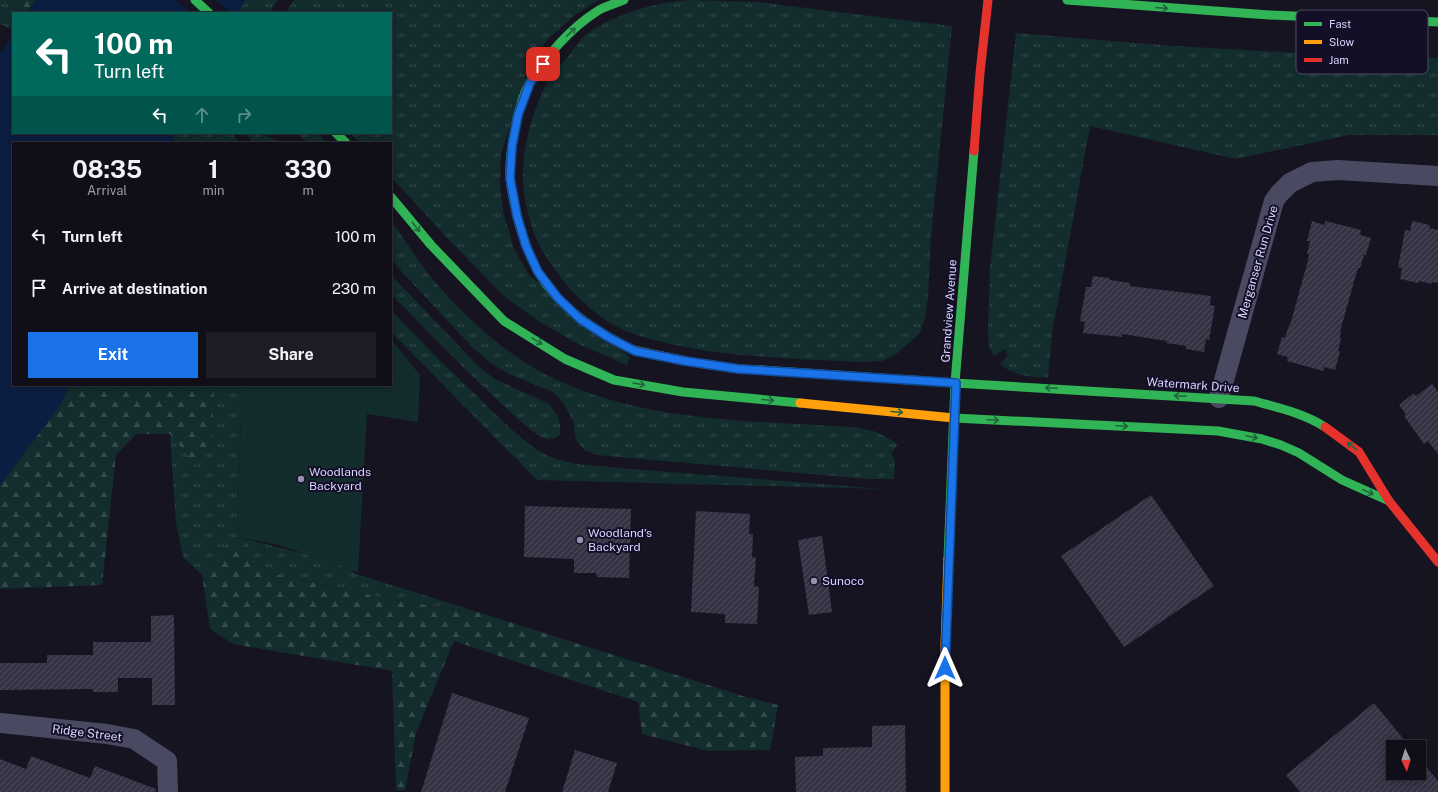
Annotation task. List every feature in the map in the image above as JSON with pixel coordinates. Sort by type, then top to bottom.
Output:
[{"type":"main road","points":[[195,0],[208,12]]},
{"type":"main road","name":"Watermark Drive","points":[[624,0],[597,11],[572,30],[550,55],[530,83],[518,115],[512,146],[510,178],[517,216],[526,246],[538,272],[558,298],[580,319],[608,337],[635,351],[685,361],[739,369],[1219,398],[1254,401],[1284,409],[1312,419],[1337,435],[1359,452],[1389,501],[1438,562]]},
{"type":"main road","name":"Grandview Avenue","points":[[945,792],[945,645],[954,418],[980,73],[988,0]]},
{"type":"main road","points":[[1068,0],[1296,16]]},
{"type":"main road","points":[[1428,22],[1438,22]]},
{"type":"main road","points":[[337,134],[345,142]]},
{"type":"main road","name":"Watermark Drive","points":[[392,198],[431,245],[504,321],[565,359],[614,380],[683,392],[954,418],[1218,431],[1240,434],[1262,439],[1293,450],[1342,480],[1389,501]]},
{"type":"street","name":"Merganser Run Drive","points":[[1219,398],[1274,201],[1279,194],[1290,183],[1312,172],[1338,170],[1438,176]]},
{"type":"street","name":"Ridge Street","points":[[0,723],[107,734],[134,739],[167,761],[168,792]]},
{"type":"green space","points":[[0,0],[14,0],[12,6],[15,12],[12,12],[12,30],[0,24]]},
{"type":"green space","points":[[14,0],[36,0],[28,12],[15,12],[12,6]]},
{"type":"green space","points":[[245,0],[278,0],[270,12],[239,12]]},
{"type":"green space","points":[[294,0],[599,0],[575,15],[547,40],[531,62],[501,154],[500,184],[503,212],[514,249],[529,275],[630,357],[627,365],[576,343],[537,320],[504,296],[451,242],[392,178],[392,142],[359,142],[351,134],[392,134],[392,12],[286,12]]},
{"type":"green space","points":[[691,0],[757,2],[952,26],[931,237],[928,297],[925,317],[920,333],[895,355],[882,361],[861,362],[783,358],[731,354],[679,346],[644,337],[628,332],[607,321],[592,310],[564,282],[540,247],[529,218],[523,186],[523,165],[530,127],[538,101],[552,74],[582,39],[599,26],[624,14],[651,6]]},
{"type":"green space","points":[[1016,33],[1175,46],[1296,53],[1296,74],[1428,74],[1428,58],[1438,58],[1438,135],[1349,135],[1236,159],[1090,126],[1052,334],[1048,378],[1017,374],[1006,368],[1000,364],[1008,355],[1004,349],[994,357],[989,346],[988,335],[990,267]]},
{"type":"green space","points":[[175,134],[233,134],[238,142],[172,142]]},
{"type":"green space","points":[[246,134],[262,134],[281,142],[252,142]]},
{"type":"green space","points":[[296,134],[319,134],[326,142],[308,142]]},
{"type":"green space","points":[[392,221],[428,274],[445,294],[506,350],[543,373],[579,389],[617,402],[655,410],[733,420],[851,427],[881,434],[898,445],[891,453],[895,462],[894,479],[867,479],[597,455],[584,450],[576,440],[573,421],[564,404],[553,392],[509,374],[492,364],[472,347],[401,271],[392,259]]},
{"type":"green space","points":[[392,276],[479,367],[495,379],[549,404],[557,415],[560,424],[560,434],[551,439],[539,436],[523,424],[447,351],[392,295]]},
{"type":"green space","points":[[392,311],[515,433],[534,448],[554,458],[567,462],[588,465],[883,489],[537,480],[392,333]]},
{"type":"green space","name":"Woodlands Backyard","points":[[392,340],[420,375],[418,422],[367,414],[358,572],[279,545],[237,537],[242,386],[392,386]]},
{"type":"green space","points":[[69,386],[214,386],[212,447],[197,466],[170,434],[136,434],[116,455],[102,585],[0,589],[0,485],[61,404]]},
{"type":"green space","points":[[214,386],[242,386],[237,537],[354,566],[353,573],[478,612],[398,601],[270,573],[246,548],[223,548],[202,575],[183,557],[176,523],[170,434],[197,465],[212,447]]},
{"type":"green space","points":[[237,537],[270,573],[398,601],[478,612],[746,697],[778,705],[770,750],[708,751],[642,734],[638,702],[454,641],[416,733],[405,790],[396,790],[392,671],[233,644],[210,629],[202,575],[223,548]]},
{"type":"water","points":[[36,0],[245,0],[239,12],[28,12]]},
{"type":"water","points":[[12,36],[12,134],[175,134],[172,142],[12,142],[12,386],[69,386],[61,404],[0,485],[0,54]]},
{"type":"pier","points":[[176,0],[216,0],[229,12],[190,12]]},
{"type":"building","points":[[1312,221],[1324,225],[1326,221],[1361,230],[1360,235],[1371,238],[1366,255],[1364,255],[1360,268],[1358,268],[1341,328],[1341,338],[1338,351],[1340,351],[1335,370],[1324,367],[1323,371],[1287,361],[1288,357],[1277,354],[1282,337],[1285,338],[1290,325],[1307,264],[1309,254],[1307,254],[1310,241],[1307,241]]},
{"type":"building","points":[[1412,221],[1430,225],[1429,228],[1438,230],[1438,283],[1432,282],[1432,284],[1419,281],[1418,283],[1400,279],[1402,268],[1398,267],[1405,230],[1410,231]]},
{"type":"building","points":[[1093,276],[1130,283],[1130,286],[1211,296],[1210,305],[1215,306],[1209,340],[1206,339],[1204,352],[1186,349],[1186,346],[1166,343],[1167,341],[1122,334],[1122,337],[1083,333],[1085,322],[1080,321],[1086,287],[1091,287]]},
{"type":"building","points":[[1432,384],[1438,392],[1438,454],[1428,441],[1424,444],[1404,416],[1406,414],[1399,405],[1414,393],[1416,396]]},
{"type":"building","points":[[1151,495],[1214,586],[1124,647],[1061,556]]},
{"type":"building","points":[[525,506],[631,509],[629,578],[597,577],[596,573],[574,573],[574,559],[524,557]]},
{"type":"building","points":[[696,511],[750,514],[749,534],[753,534],[752,557],[756,558],[754,586],[759,587],[757,624],[725,623],[725,614],[691,612]]},
{"type":"building","points":[[822,536],[832,612],[809,615],[798,540]]},
{"type":"building","points":[[174,615],[175,705],[152,705],[152,678],[118,678],[118,692],[93,692],[93,689],[0,690],[0,663],[47,663],[47,655],[93,655],[93,642],[151,642],[151,616]]},
{"type":"building","points":[[452,693],[529,718],[505,792],[421,792]]},
{"type":"building","points":[[1374,703],[1404,740],[1386,740],[1386,780],[1426,780],[1426,766],[1438,781],[1438,792],[1300,792],[1286,775]]},
{"type":"building","points":[[905,725],[906,792],[796,792],[795,757],[823,756],[823,748],[872,747],[872,726]]},
{"type":"building","points":[[575,750],[617,763],[608,792],[562,792]]},
{"type":"building","points":[[31,756],[90,778],[95,766],[156,789],[156,792],[0,792],[0,759],[26,769]]},
{"type":"traffic: fast","points":[[195,0],[208,12]]},
{"type":"traffic: fast","points":[[624,0],[599,10],[577,26],[551,53],[530,82],[522,102],[515,128],[511,154],[510,176],[511,189],[520,227],[535,267],[547,285],[557,297],[580,318],[592,327],[633,350]]},
{"type":"traffic: fast","points":[[1067,0],[1296,16]]},
{"type":"traffic: fast","points":[[1428,22],[1438,22]]},
{"type":"traffic: fast","points":[[337,134],[345,142]]},
{"type":"traffic: fast","points":[[948,559],[955,383],[974,151]]},
{"type":"traffic: fast","points":[[392,198],[431,245],[504,321],[565,359],[614,380],[683,392],[800,403]]},
{"type":"traffic: fast","points":[[761,370],[955,383]]},
{"type":"traffic: fast","points":[[955,383],[1254,401],[1299,414],[1325,427]]},
{"type":"traffic: fast","points":[[954,418],[1218,431],[1262,439],[1299,453],[1342,480],[1389,501]]},
{"type":"traffic: slow","points":[[633,350],[685,361],[739,369],[761,370]]},
{"type":"traffic: slow","points":[[800,403],[954,418]]},
{"type":"traffic: slow","points":[[945,792],[945,645],[948,559]]},
{"type":"traffic: jam","points":[[974,151],[980,73],[988,0]]},
{"type":"traffic: jam","points":[[1325,427],[1359,452],[1389,501],[1438,562]]},
{"type":"place","name":"Woodlands Backyard","points":[[301,479]]},
{"type":"place","name":"Woodland’s Backyard","points":[[580,540]]},
{"type":"place","name":"Sunoco","points":[[814,581]]},
{"type":"route","points":[[543,64],[530,83],[518,115],[512,146],[510,178],[517,216],[526,246],[538,272],[558,298],[580,319],[608,337],[635,351],[685,361],[739,369],[956,383],[952,449],[945,668]]}]
